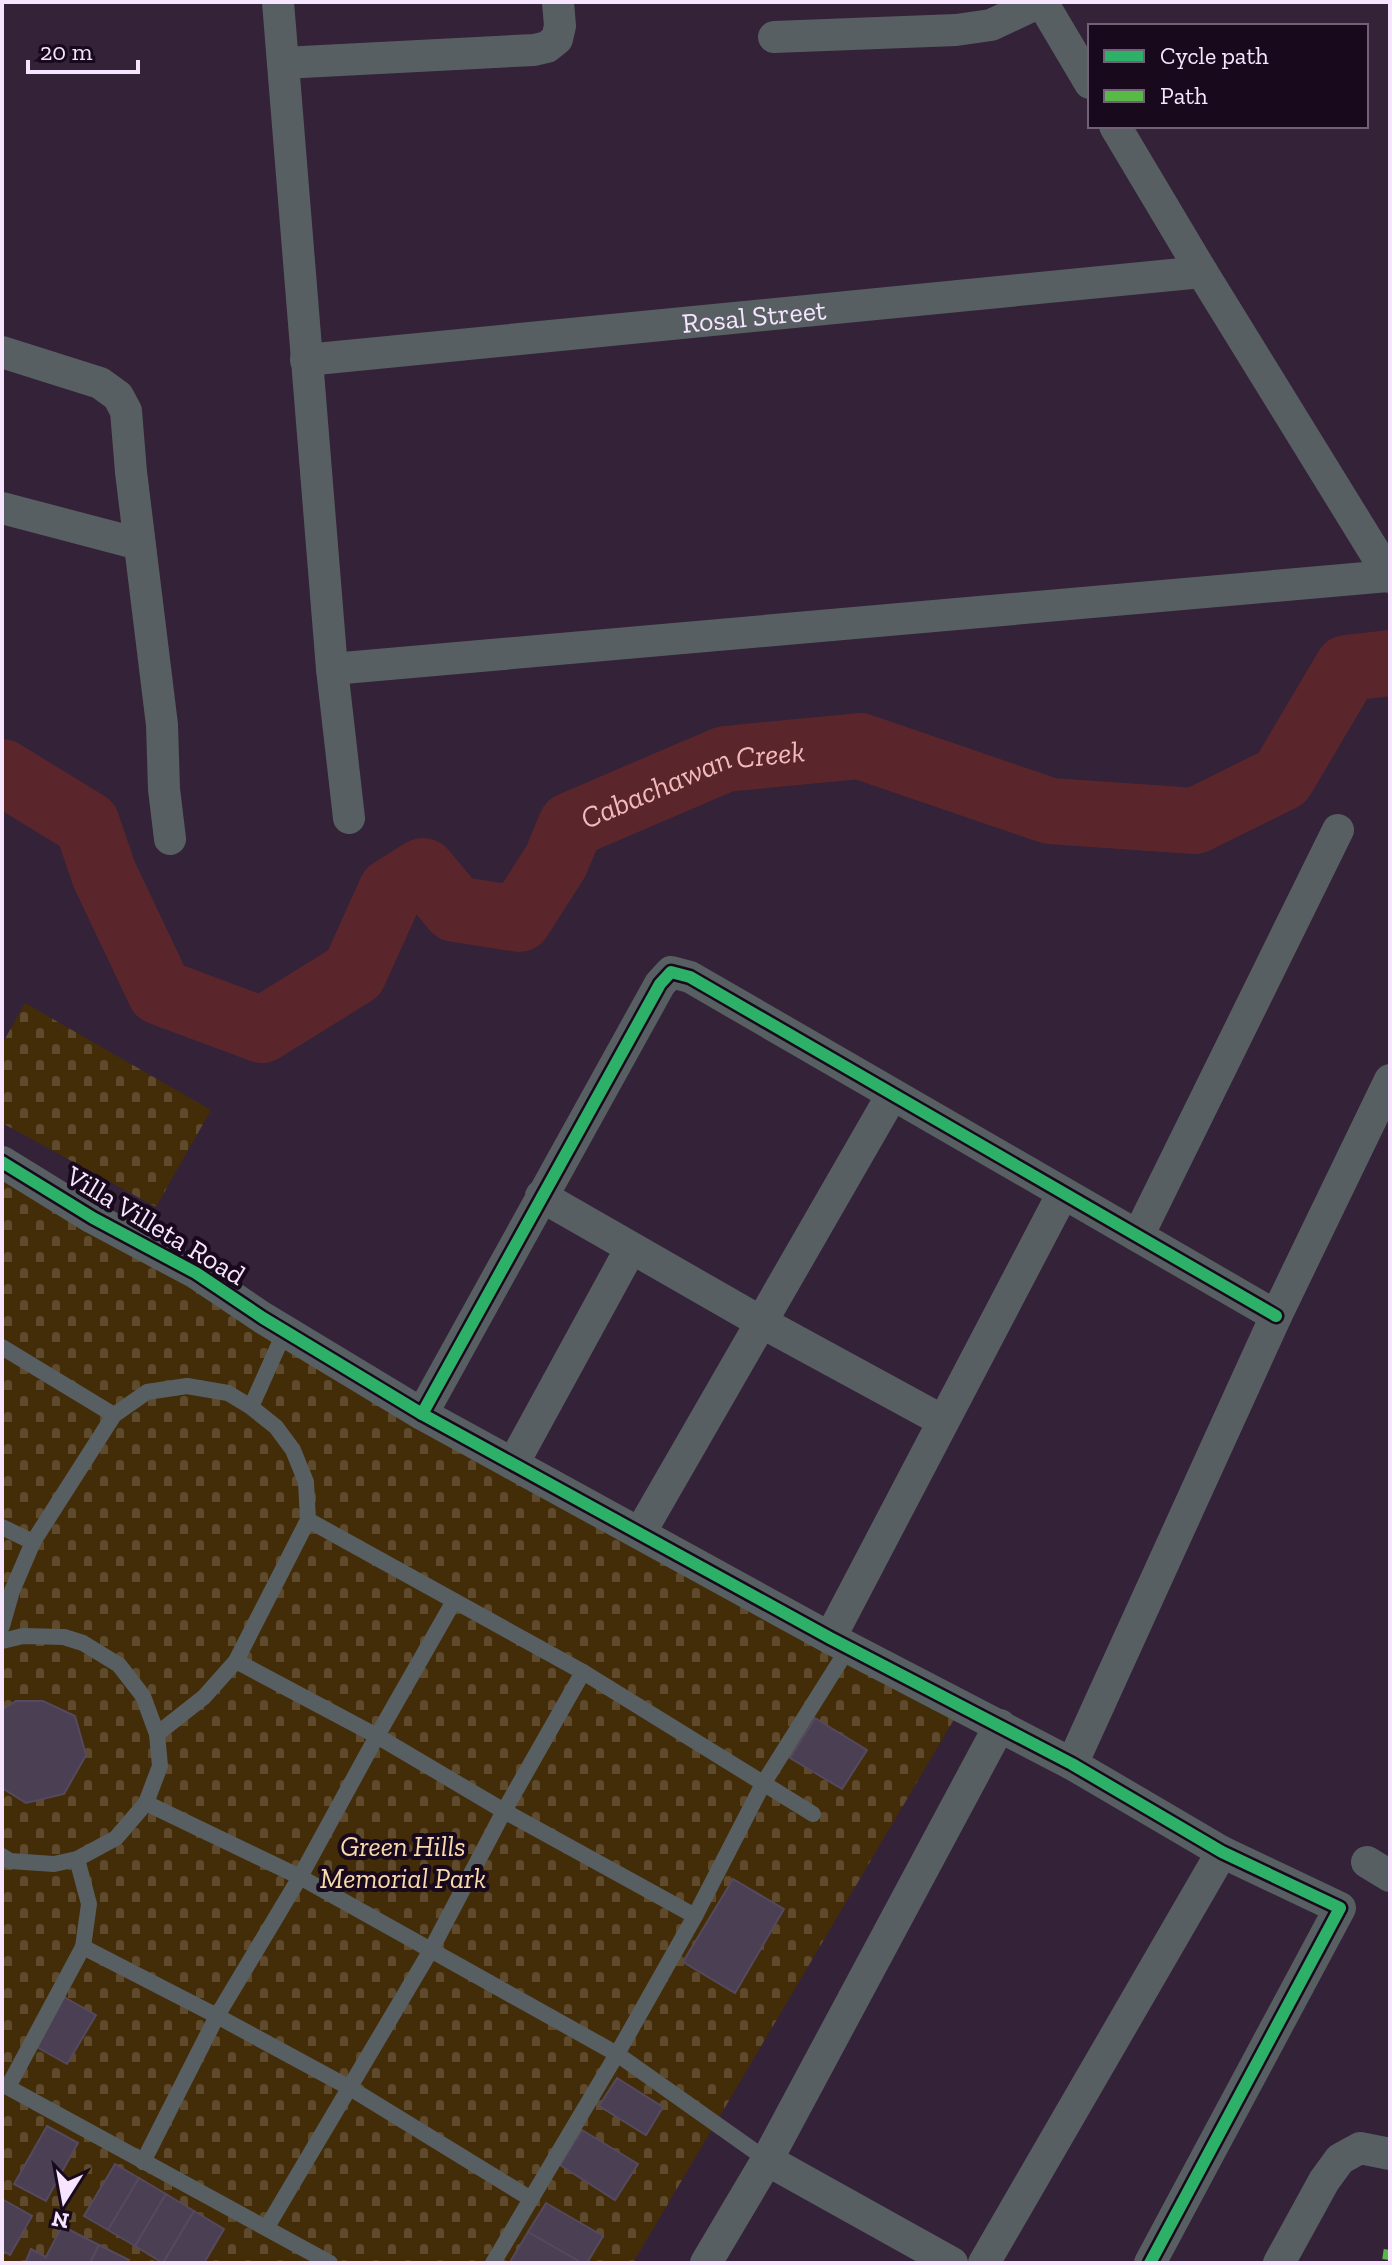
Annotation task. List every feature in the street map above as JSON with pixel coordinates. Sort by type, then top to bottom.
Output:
[{"type":"street","points":[[278,2],[332,669],[349,818]]},
{"type":"street","points":[[283,63],[534,50],[547,47],[557,39],[560,26],[558,2]]},
{"type":"street","points":[[774,37],[979,27],[991,25],[1041,2],[1088,80]]},
{"type":"street","points":[[332,669],[1389,576],[1116,128]]},
{"type":"street","name":"Rosal Street","points":[[306,360],[1202,272]]},
{"type":"street","points":[[2,352],[100,383],[118,396],[126,411],[162,725],[164,789],[170,839]]},
{"type":"street","points":[[2,508],[139,544]]},
{"type":"street","points":[[1138,1236],[1338,830]]},
{"type":"street","points":[[422,1414],[660,984],[671,972],[690,977],[1276,1316]]},
{"type":"street","points":[[1072,1764],[1276,1316],[1390,1080]]},
{"type":"street","points":[[640,1533],[892,1095]]},
{"type":"street","name":"Villa Villeta Road","points":[[2,1162],[93,1218],[196,1273],[422,1414],[839,1643],[1072,1764],[1222,1852],[1340,1908],[1150,2263]]},
{"type":"street","points":[[839,1643],[943,1421],[1063,1193]]},
{"type":"street","points":[[541,1196],[761,1322],[943,1421]]},
{"type":"street","points":[[513,1464],[631,1248]]},
{"type":"street","points":[[706,2263],[767,2160],[1000,1725]]},
{"type":"street","points":[[984,2263],[1222,1852]]},
{"type":"street","points":[[1279,2263],[1324,2181],[1340,2159],[1360,2148],[1390,2154]]},
{"type":"street","points":[[767,2160],[952,2263]]},
{"type":"lane","points":[[251,1407],[285,1331]]},
{"type":"lane","points":[[2,1347],[114,1415]]},
{"type":"lane","points":[[2,1626],[12,1591],[33,1542],[114,1415],[147,1392],[187,1386],[228,1393],[251,1407],[276,1427],[293,1450],[306,1482],[308,1520],[236,1661],[204,1697],[157,1734]]},
{"type":"lane","points":[[308,1520],[583,1672],[813,1814]]},
{"type":"lane","points":[[2,1527],[33,1542]]},
{"type":"lane","points":[[143,2162],[217,2016],[300,1877],[454,1601]]},
{"type":"lane","points":[[2,1641],[23,1636],[64,1637],[83,1643],[119,1665],[143,1696],[157,1734],[160,1766],[146,1803],[116,1838],[77,1859],[54,1864],[10,1861],[2,1856]]},
{"type":"lane","points":[[493,2263],[695,1916],[839,1643]]},
{"type":"lane","points":[[236,1661],[377,1736],[504,1811],[695,1916]]},
{"type":"lane","points":[[267,2227],[431,1950],[504,1811],[583,1672]]},
{"type":"lane","points":[[146,1803],[300,1877],[617,2054],[767,2160]]},
{"type":"lane","points":[[77,1859],[89,1904],[83,1947],[5,2086],[330,2263]]},
{"type":"lane","points":[[83,1947],[350,2088],[531,2199]]},
{"type":"green space","points":[[25,1003],[211,1110],[156,1207],[2,1123],[2,1044]]},
{"type":"green space","name":"Green Hills Memorial Park","points":[[2,1179],[959,1711],[633,2263],[2,2263]]},
{"type":"building","points":[[16,1701],[43,1701],[75,1716],[86,1755],[64,1794],[26,1803],[2,1788],[2,1710]]},
{"type":"building","points":[[815,1718],[867,1750],[842,1789],[790,1758]]},
{"type":"building","points":[[733,1879],[784,1909],[735,1993],[683,1962]]},
{"type":"building","points":[[64,1997],[96,2015],[67,2064],[35,2046]]},
{"type":"building","points":[[617,2078],[663,2107],[646,2135],[599,2106]]},
{"type":"building","points":[[47,2126],[78,2143],[46,2201],[14,2184]]},
{"type":"building","points":[[582,2130],[638,2164],[615,2200],[560,2165]]},
{"type":"building","points":[[115,2164],[139,2178],[108,2230],[84,2216]]},
{"type":"building","points":[[139,2178],[166,2194],[135,2246],[108,2230]]},
{"type":"building","points":[[166,2194],[194,2211],[163,2263],[135,2246]]},
{"type":"building","points":[[2,2199],[32,2216],[10,2255],[2,2250]]},
{"type":"building","points":[[546,2203],[603,2236],[587,2263],[528,2232]]},
{"type":"building","points":[[194,2211],[224,2229],[204,2263],[163,2263]]},
{"type":"building","points":[[62,2226],[99,2245],[90,2263],[26,2261],[31,2249],[46,2257]]},
{"type":"building","points":[[528,2232],[582,2263],[510,2262]]},
{"type":"building","points":[[99,2245],[129,2260],[127,2263],[90,2263]]},
{"type":"waterway","name":"Cabachawan Creek","points":[[2,772],[87,824],[104,874],[160,992],[262,1030],[354,973],[391,891],[423,871],[455,909],[519,919],[556,861],[571,825],[725,759],[860,746],[1050,811],[1195,821],[1282,778],[1347,668],[1390,663]]},
{"type":"marked path","points":[[1383,2254],[1390,2255]]},
{"type":"cycle path","points":[[422,1414],[660,984],[671,972],[690,977],[1276,1316]]},
{"type":"cycle path","points":[[2,1162],[93,1218],[196,1273],[263,1318],[422,1414],[830,1638],[1072,1764],[1222,1852],[1340,1908],[1150,2263]]}]
